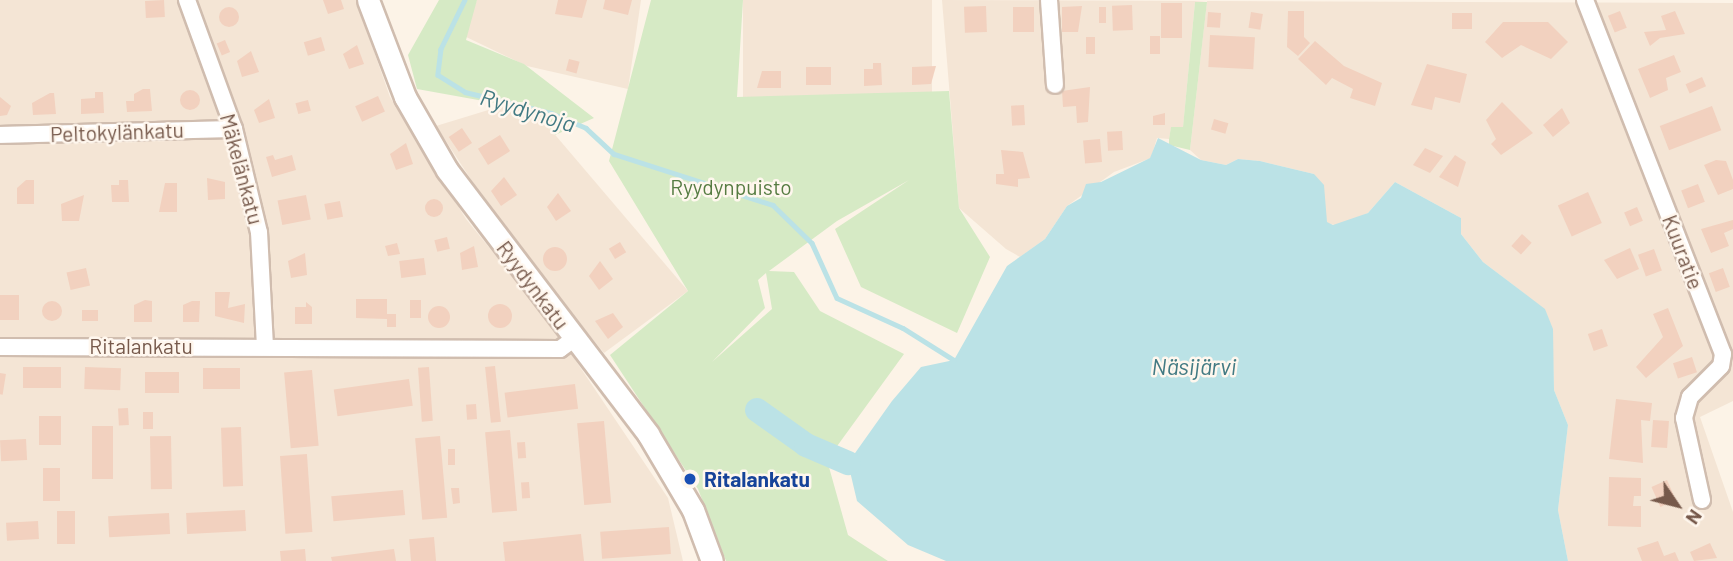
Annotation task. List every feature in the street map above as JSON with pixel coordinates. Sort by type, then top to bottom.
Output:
[{"type":"street","name":"Mäkelänkatu","points":[[187,0],[234,129],[259,232],[265,345]]},
{"type":"street","name":"Ryydynkatu","points":[[368,0],[405,97],[446,170],[648,434],[693,510],[712,561]]},
{"type":"street","points":[[1049,0],[1055,85]]},
{"type":"street","name":"Kuuratie","points":[[1585,0],[1723,354],[1721,366],[1690,397],[1684,418],[1702,500]]},
{"type":"street","name":"Peltokylänkatu","points":[[0,135],[234,129]]},
{"type":"street","name":"Ritalankatu","points":[[0,347],[265,345],[559,349],[574,339]]},
{"type":"shaded area","points":[[0,0],[356,0],[390,97],[466,219],[549,321],[668,498],[683,561],[0,561]]},
{"type":"shaded area","points":[[477,0],[641,0],[628,89],[527,66],[462,35]]},
{"type":"shaded area","points":[[743,0],[932,0],[932,97],[743,97]]},
{"type":"shaded area","points":[[942,0],[1207,1],[1195,2],[1183,128],[1171,128],[1169,139],[1157,138],[1151,158],[1114,172],[1067,206],[1045,239],[1020,257],[1006,249],[959,208]]},
{"type":"shaded area","points":[[1207,1],[1733,3],[1733,401],[1700,417],[1733,512],[1733,561],[1568,561],[1558,510],[1568,425],[1554,390],[1552,329],[1525,294],[1483,262],[1461,234],[1461,218],[1395,182],[1368,213],[1338,226],[1327,223],[1314,174],[1260,161],[1238,159],[1226,165],[1201,160],[1190,150]]},
{"type":"shaded area","points":[[508,104],[534,110],[688,291],[604,353],[508,236],[436,126]]},
{"type":"green space","points":[[439,0],[477,0],[466,40],[524,64],[594,118],[555,135],[534,110],[417,89],[408,55]]},
{"type":"green space","name":"Ryydynpuisto","points":[[651,0],[743,0],[737,97],[949,91],[959,208],[990,257],[957,333],[861,287],[835,229],[909,180],[837,221],[769,271],[794,272],[820,311],[904,354],[827,460],[848,535],[888,561],[726,561],[698,489],[610,355],[688,291],[609,161]],"holes":[[[766,273],[772,309],[712,362],[765,308],[758,280]]]},
{"type":"green space","points":[[1195,2],[1207,2],[1190,150],[1169,145],[1169,139],[1171,127],[1183,127]]},
{"type":"water","name":"Näsijärvi","points":[[1158,138],[1201,160],[1226,165],[1238,159],[1260,161],[1314,174],[1324,185],[1327,222],[1333,225],[1368,213],[1395,182],[1461,218],[1461,234],[1483,262],[1545,309],[1553,329],[1554,390],[1568,425],[1558,510],[1568,561],[946,561],[908,545],[857,501],[848,463],[892,401],[921,367],[954,360],[1007,266],[1045,239],[1067,206],[1081,198],[1086,184],[1101,182],[1150,158]]},
{"type":"building","points":[[164,0],[165,17],[146,18],[145,1]]},
{"type":"building","points":[[323,0],[341,0],[344,9],[328,14]]},
{"type":"building","points":[[558,0],[587,0],[582,18],[555,14]]},
{"type":"building","points":[[605,0],[632,0],[628,15],[603,9]]},
{"type":"building","points":[[1161,3],[1182,3],[1182,38],[1161,38]]},
{"type":"building","points":[[1132,5],[1133,30],[1113,31],[1112,6]]},
{"type":"building","points":[[986,6],[987,32],[965,33],[964,7]]},
{"type":"building","points":[[1082,6],[1078,32],[1062,32],[1062,7]]},
{"type":"building","points":[[229,7],[236,10],[239,17],[236,24],[229,27],[222,24],[219,17],[222,10]]},
{"type":"building","points":[[1013,7],[1034,7],[1034,32],[1013,32]]},
{"type":"building","points":[[1099,7],[1106,7],[1106,23],[1099,23]]},
{"type":"building","points":[[1288,11],[1304,11],[1304,37],[1310,43],[1298,56],[1287,47]]},
{"type":"building","points":[[1620,11],[1627,28],[1615,33],[1608,16]]},
{"type":"building","points":[[1675,11],[1685,34],[1660,38],[1650,46],[1644,32],[1666,30],[1661,16]]},
{"type":"building","points":[[1208,12],[1221,13],[1220,28],[1207,27]]},
{"type":"building","points":[[1251,12],[1263,14],[1260,30],[1248,28]]},
{"type":"building","points":[[1452,13],[1472,13],[1472,29],[1452,29]]},
{"type":"building","points":[[1503,22],[1548,22],[1568,42],[1551,59],[1521,45],[1502,58],[1485,42]]},
{"type":"building","points":[[1210,35],[1255,37],[1253,69],[1208,67]]},
{"type":"building","points":[[1150,36],[1160,36],[1160,54],[1150,54]]},
{"type":"building","points":[[321,37],[325,50],[308,56],[304,42]]},
{"type":"building","points":[[1086,37],[1095,37],[1095,54],[1086,54]]},
{"type":"building","points":[[225,40],[230,52],[222,55],[217,44]]},
{"type":"building","points":[[1315,41],[1344,66],[1382,83],[1375,106],[1350,98],[1353,89],[1332,78],[1326,85],[1298,59]]},
{"type":"building","points":[[357,45],[364,64],[349,69],[343,54]]},
{"type":"building","points":[[251,51],[259,72],[242,77],[237,61]]},
{"type":"building","points":[[1674,55],[1681,72],[1666,78],[1668,90],[1650,98],[1638,69]]},
{"type":"building","points":[[569,59],[580,62],[577,73],[566,71]]},
{"type":"building","points":[[873,63],[881,63],[882,85],[864,86],[864,69],[873,69]]},
{"type":"building","points":[[1427,64],[1467,74],[1460,103],[1435,97],[1432,110],[1411,105]]},
{"type":"building","points":[[936,66],[931,84],[912,85],[912,67]]},
{"type":"building","points":[[806,67],[831,67],[831,85],[806,85]]},
{"type":"building","points":[[762,71],[781,71],[781,88],[757,88]]},
{"type":"building","points":[[1702,77],[1706,86],[1690,93],[1686,84]]},
{"type":"building","points":[[1090,87],[1088,122],[1077,123],[1076,106],[1063,107],[1062,91]]},
{"type":"building","points":[[150,89],[152,111],[127,112],[126,101],[134,101],[134,94]]},
{"type":"building","points":[[190,90],[197,93],[200,100],[197,107],[190,110],[183,107],[180,100],[183,93]]},
{"type":"building","points":[[95,92],[103,92],[104,113],[81,114],[81,99],[95,98]]},
{"type":"building","points":[[54,93],[56,114],[33,115],[32,103]]},
{"type":"building","points":[[378,96],[385,112],[362,122],[355,106]]},
{"type":"building","points":[[0,97],[11,106],[7,115],[0,116]]},
{"type":"building","points":[[269,99],[275,118],[259,123],[254,110]]},
{"type":"building","points":[[308,100],[311,111],[298,114],[295,103]]},
{"type":"building","points":[[1502,102],[1533,133],[1501,155],[1491,144],[1496,139],[1486,120]]},
{"type":"building","points":[[1024,105],[1025,125],[1012,126],[1011,106]]},
{"type":"building","points":[[1712,106],[1721,130],[1669,150],[1660,126]]},
{"type":"building","points":[[1562,108],[1570,123],[1553,137],[1543,125]]},
{"type":"building","points":[[1165,113],[1165,125],[1153,125],[1153,116]]},
{"type":"building","points":[[1214,119],[1228,123],[1225,134],[1211,130]]},
{"type":"building","points":[[462,128],[472,143],[459,152],[449,137]]},
{"type":"building","points":[[1122,131],[1123,150],[1108,151],[1107,132]]},
{"type":"building","points":[[500,135],[510,151],[488,165],[478,149]]},
{"type":"building","points":[[1100,139],[1102,162],[1085,163],[1083,140]]},
{"type":"building","points":[[406,143],[413,164],[396,170],[390,154]]},
{"type":"building","points":[[1425,148],[1443,156],[1430,173],[1413,165]]},
{"type":"building","points":[[1001,150],[1023,152],[1030,178],[1018,179],[1018,187],[996,184],[996,174],[1004,174]]},
{"type":"building","points":[[273,155],[275,160],[292,155],[296,170],[272,177],[266,157]]},
{"type":"building","points":[[1455,155],[1466,162],[1458,187],[1439,177]]},
{"type":"building","points":[[1716,160],[1726,161],[1733,180],[1733,189],[1718,195],[1704,165]]},
{"type":"building","points":[[504,177],[517,195],[501,206],[491,191]]},
{"type":"building","points":[[207,178],[225,182],[225,199],[208,200]]},
{"type":"building","points":[[26,180],[34,180],[34,204],[17,204],[17,188]]},
{"type":"building","points":[[119,180],[128,180],[129,202],[112,202],[111,185],[119,185]]},
{"type":"building","points":[[165,183],[177,183],[177,212],[159,212]]},
{"type":"building","points":[[1698,184],[1705,202],[1688,208],[1681,190]]},
{"type":"building","points":[[1588,192],[1602,223],[1572,236],[1558,205]]},
{"type":"building","points":[[558,193],[571,211],[556,221],[547,207]]},
{"type":"building","points":[[84,195],[79,221],[62,221],[61,204]]},
{"type":"building","points":[[306,195],[311,220],[282,225],[278,201]]},
{"type":"building","points":[[430,199],[438,199],[443,208],[441,215],[430,217],[425,212],[425,204]]},
{"type":"building","points":[[340,201],[343,217],[327,220],[324,204]]},
{"type":"building","points":[[1637,207],[1643,221],[1630,226],[1624,212]]},
{"type":"building","points":[[1733,220],[1733,229],[1724,233],[1729,246],[1711,253],[1701,229]]},
{"type":"building","points":[[1522,234],[1532,243],[1521,255],[1511,246]]},
{"type":"building","points":[[447,237],[450,249],[437,252],[434,240]]},
{"type":"building","points":[[620,242],[626,252],[615,259],[609,249]]},
{"type":"building","points":[[397,243],[400,254],[388,256],[385,246]]},
{"type":"building","points":[[474,246],[478,267],[462,270],[460,253]]},
{"type":"building","points":[[555,247],[563,251],[567,259],[563,267],[555,271],[547,267],[543,259],[547,251]]},
{"type":"building","points":[[1630,248],[1639,269],[1617,279],[1604,260]]},
{"type":"building","points":[[1654,249],[1662,271],[1646,276],[1638,255]]},
{"type":"building","points":[[305,253],[307,275],[291,278],[288,261]]},
{"type":"building","points":[[424,258],[426,275],[401,278],[399,261]]},
{"type":"building","points":[[600,261],[613,279],[599,290],[589,276]]},
{"type":"building","points":[[86,268],[90,286],[71,290],[67,272]]},
{"type":"building","points":[[1723,268],[1730,287],[1716,292],[1709,273]]},
{"type":"building","points":[[215,292],[230,292],[228,308],[245,304],[244,323],[215,316]]},
{"type":"building","points":[[0,295],[19,295],[19,320],[0,320]]},
{"type":"building","points":[[356,299],[387,299],[387,314],[396,314],[396,327],[387,327],[387,319],[356,318]]},
{"type":"building","points":[[145,300],[152,301],[152,322],[134,322],[134,305]]},
{"type":"building","points":[[410,300],[421,300],[421,318],[410,318]]},
{"type":"building","points":[[52,301],[59,304],[62,311],[59,318],[52,321],[45,318],[42,311],[45,304]]},
{"type":"building","points":[[200,301],[199,322],[183,322],[183,305]]},
{"type":"building","points":[[306,302],[312,307],[312,324],[295,324],[295,307],[306,307]]},
{"type":"building","points":[[500,304],[508,308],[512,316],[508,324],[500,328],[492,324],[488,316],[492,308]]},
{"type":"building","points":[[439,306],[447,309],[450,317],[447,325],[439,328],[431,325],[428,317],[431,309]]},
{"type":"building","points":[[1668,308],[1683,346],[1646,378],[1636,367],[1663,337],[1653,314]]},
{"type":"building","points":[[82,310],[98,310],[98,321],[82,321]]},
{"type":"building","points":[[613,313],[623,327],[608,339],[595,321]]},
{"type":"building","points":[[1602,329],[1608,346],[1594,351],[1588,334]]},
{"type":"building","points":[[1692,357],[1697,372],[1678,378],[1673,363]]},
{"type":"building","points":[[495,366],[501,422],[491,423],[485,367]]},
{"type":"building","points":[[23,367],[61,367],[61,388],[23,388]]},
{"type":"building","points":[[85,367],[121,368],[120,390],[84,389]]},
{"type":"building","points":[[429,367],[433,421],[422,422],[418,368]]},
{"type":"building","points":[[203,368],[240,368],[240,389],[203,389]]},
{"type":"building","points":[[312,370],[319,446],[291,448],[284,372]]},
{"type":"building","points":[[145,372],[179,372],[179,393],[145,393]]},
{"type":"building","points":[[0,373],[6,374],[3,395],[0,394]]},
{"type":"building","points":[[409,379],[413,406],[337,416],[334,390]]},
{"type":"building","points":[[575,384],[578,409],[508,417],[505,393]]},
{"type":"building","points":[[1616,399],[1652,403],[1650,421],[1641,420],[1643,463],[1609,459]]},
{"type":"building","points":[[476,404],[477,419],[467,420],[466,405]]},
{"type":"building","points":[[128,408],[129,425],[119,426],[118,409]]},
{"type":"building","points":[[143,412],[153,412],[153,429],[143,429]]},
{"type":"building","points":[[39,416],[61,416],[61,445],[39,445]]},
{"type":"building","points":[[1653,420],[1669,421],[1667,448],[1651,447]]},
{"type":"building","points":[[604,421],[611,503],[584,505],[577,423]]},
{"type":"building","points":[[92,426],[113,426],[113,479],[92,479]]},
{"type":"building","points":[[241,427],[243,486],[223,487],[221,428]]},
{"type":"building","points":[[510,430],[517,511],[492,513],[485,432]]},
{"type":"building","points":[[150,436],[171,436],[172,489],[151,489]]},
{"type":"building","points":[[440,436],[447,518],[422,520],[415,438]]},
{"type":"building","points":[[26,439],[27,460],[1,461],[0,440]]},
{"type":"building","points":[[525,442],[526,458],[518,459],[517,443]]},
{"type":"building","points":[[448,449],[455,449],[455,465],[448,465]]},
{"type":"building","points":[[307,454],[312,532],[285,534],[280,456]]},
{"type":"building","points":[[43,468],[60,468],[60,501],[43,501]]},
{"type":"building","points":[[1609,477],[1641,478],[1641,496],[1634,496],[1633,506],[1641,506],[1641,527],[1608,526]]},
{"type":"building","points":[[1667,480],[1676,500],[1660,507],[1651,487]]},
{"type":"building","points":[[529,482],[530,498],[522,499],[521,483]]},
{"type":"building","points":[[451,488],[459,488],[460,503],[453,504]]},
{"type":"building","points":[[403,490],[405,515],[333,521],[331,496]]},
{"type":"building","points":[[245,510],[246,531],[187,534],[186,513]]},
{"type":"building","points":[[57,511],[75,511],[75,544],[57,544]]},
{"type":"building","points":[[169,513],[170,534],[109,537],[108,516]]},
{"type":"building","points":[[38,521],[39,539],[7,541],[6,523]]},
{"type":"building","points":[[669,527],[671,554],[602,559],[600,532]]},
{"type":"building","points":[[581,534],[584,561],[505,561],[503,542]]},
{"type":"building","points":[[434,537],[436,561],[411,561],[409,539]]},
{"type":"building","points":[[1658,541],[1664,556],[1675,552],[1679,561],[1642,561],[1637,548]]},
{"type":"building","points":[[1710,543],[1717,558],[1694,561],[1690,552]]},
{"type":"building","points":[[305,549],[306,561],[281,561],[280,551]]},
{"type":"building","points":[[394,549],[396,561],[332,561],[331,557]]},
{"type":"waterway","name":"Ryydynoja","points":[[465,0],[441,49],[438,75],[465,92],[551,113],[586,128],[614,154],[773,205],[812,243],[837,298],[903,328],[954,360]]},
{"type":"waterway","points":[[757,410],[806,445],[848,463]]},
{"type":"place","name":"Ritalankatu","points":[[690,479]]}]
